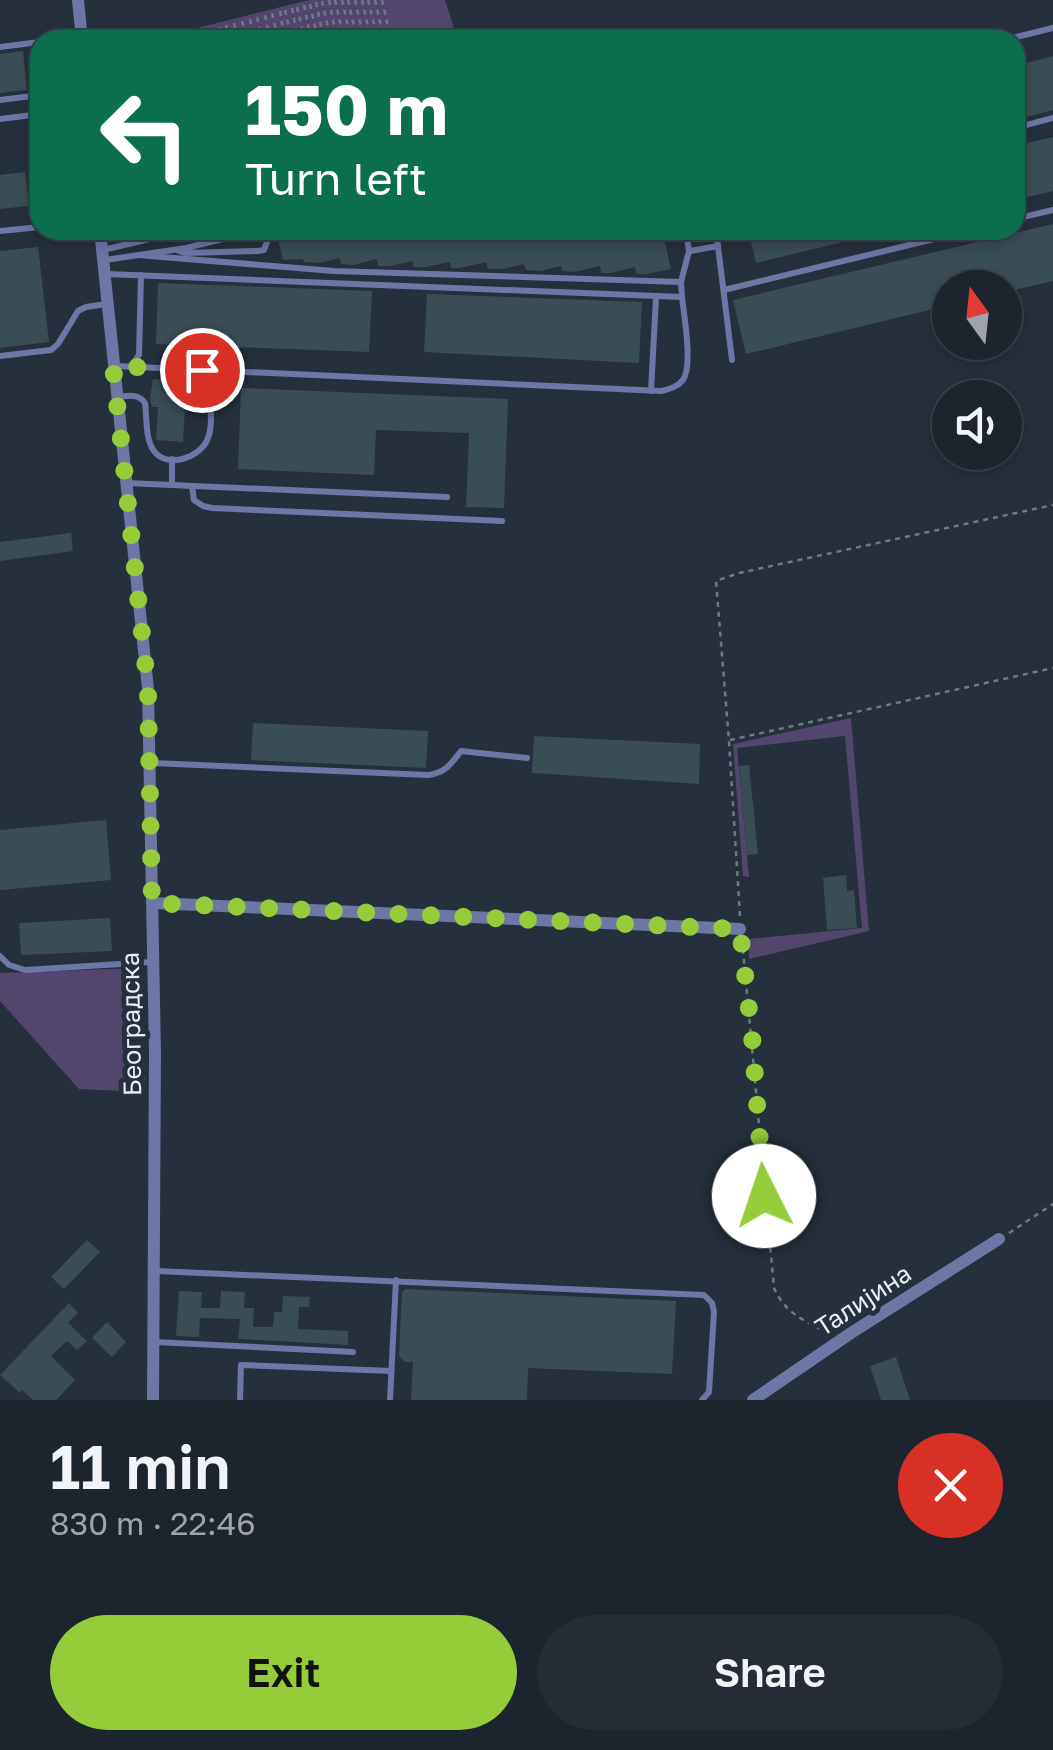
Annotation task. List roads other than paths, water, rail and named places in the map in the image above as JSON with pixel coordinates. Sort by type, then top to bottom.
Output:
[{"type":"street","points":[[78,0],[81,30]]},
{"type":"street","name":"Београдска","points":[[101,240],[148,689],[153,962],[152,1400]]},
{"type":"street","points":[[152,903],[740,929]]},
{"type":"street","name":"Талијина","points":[[753,1400],[1000,1239]]},
{"type":"lane","points":[[1025,35],[1053,28]]},
{"type":"lane","points":[[0,46],[30,43]]},
{"type":"lane","points":[[0,100],[30,96]]},
{"type":"lane","points":[[0,119],[30,115]]},
{"type":"lane","points":[[1025,125],[1053,118]]},
{"type":"lane","points":[[1025,217],[1053,210]]},
{"type":"lane","points":[[0,231],[30,227]]},
{"type":"lane","points":[[103,261],[161,240]]},
{"type":"lane","points":[[103,261],[216,240]]},
{"type":"lane","points":[[176,250],[258,251],[264,250],[266,240]]},
{"type":"lane","points":[[113,366],[661,391],[675,387],[688,369],[681,282],[690,251],[688,240]]},
{"type":"lane","points":[[717,240],[732,360]]},
{"type":"lane","points":[[724,290],[930,240]]},
{"type":"lane","points":[[690,251],[718,246]]},
{"type":"lane","points":[[138,255],[334,271],[681,282]]},
{"type":"lane","points":[[103,261],[141,275],[682,297]]},
{"type":"lane","points":[[130,366],[140,355],[141,275]]},
{"type":"lane","points":[[652,390],[656,298]]},
{"type":"lane","points":[[0,356],[51,350],[78,310],[108,304]]},
{"type":"lane","points":[[116,397],[142,398],[152,448],[158,456],[185,459],[204,446],[210,436],[208,382]]},
{"type":"lane","points":[[172,459],[172,485]]},
{"type":"lane","points":[[125,483],[447,497]]},
{"type":"lane","points":[[192,486],[194,500],[207,507],[502,521]]},
{"type":"lane","points":[[150,763],[428,775],[445,770],[461,752],[527,758]]},
{"type":"lane","points":[[0,956],[9,965],[25,970],[153,962]]},
{"type":"lane","points":[[154,1270],[704,1295],[714,1312],[709,1392],[702,1400]]},
{"type":"lane","points":[[390,1400],[396,1280]]},
{"type":"lane","points":[[154,1342],[353,1352]]},
{"type":"lane","points":[[240,1400],[241,1365],[391,1371]]}]
